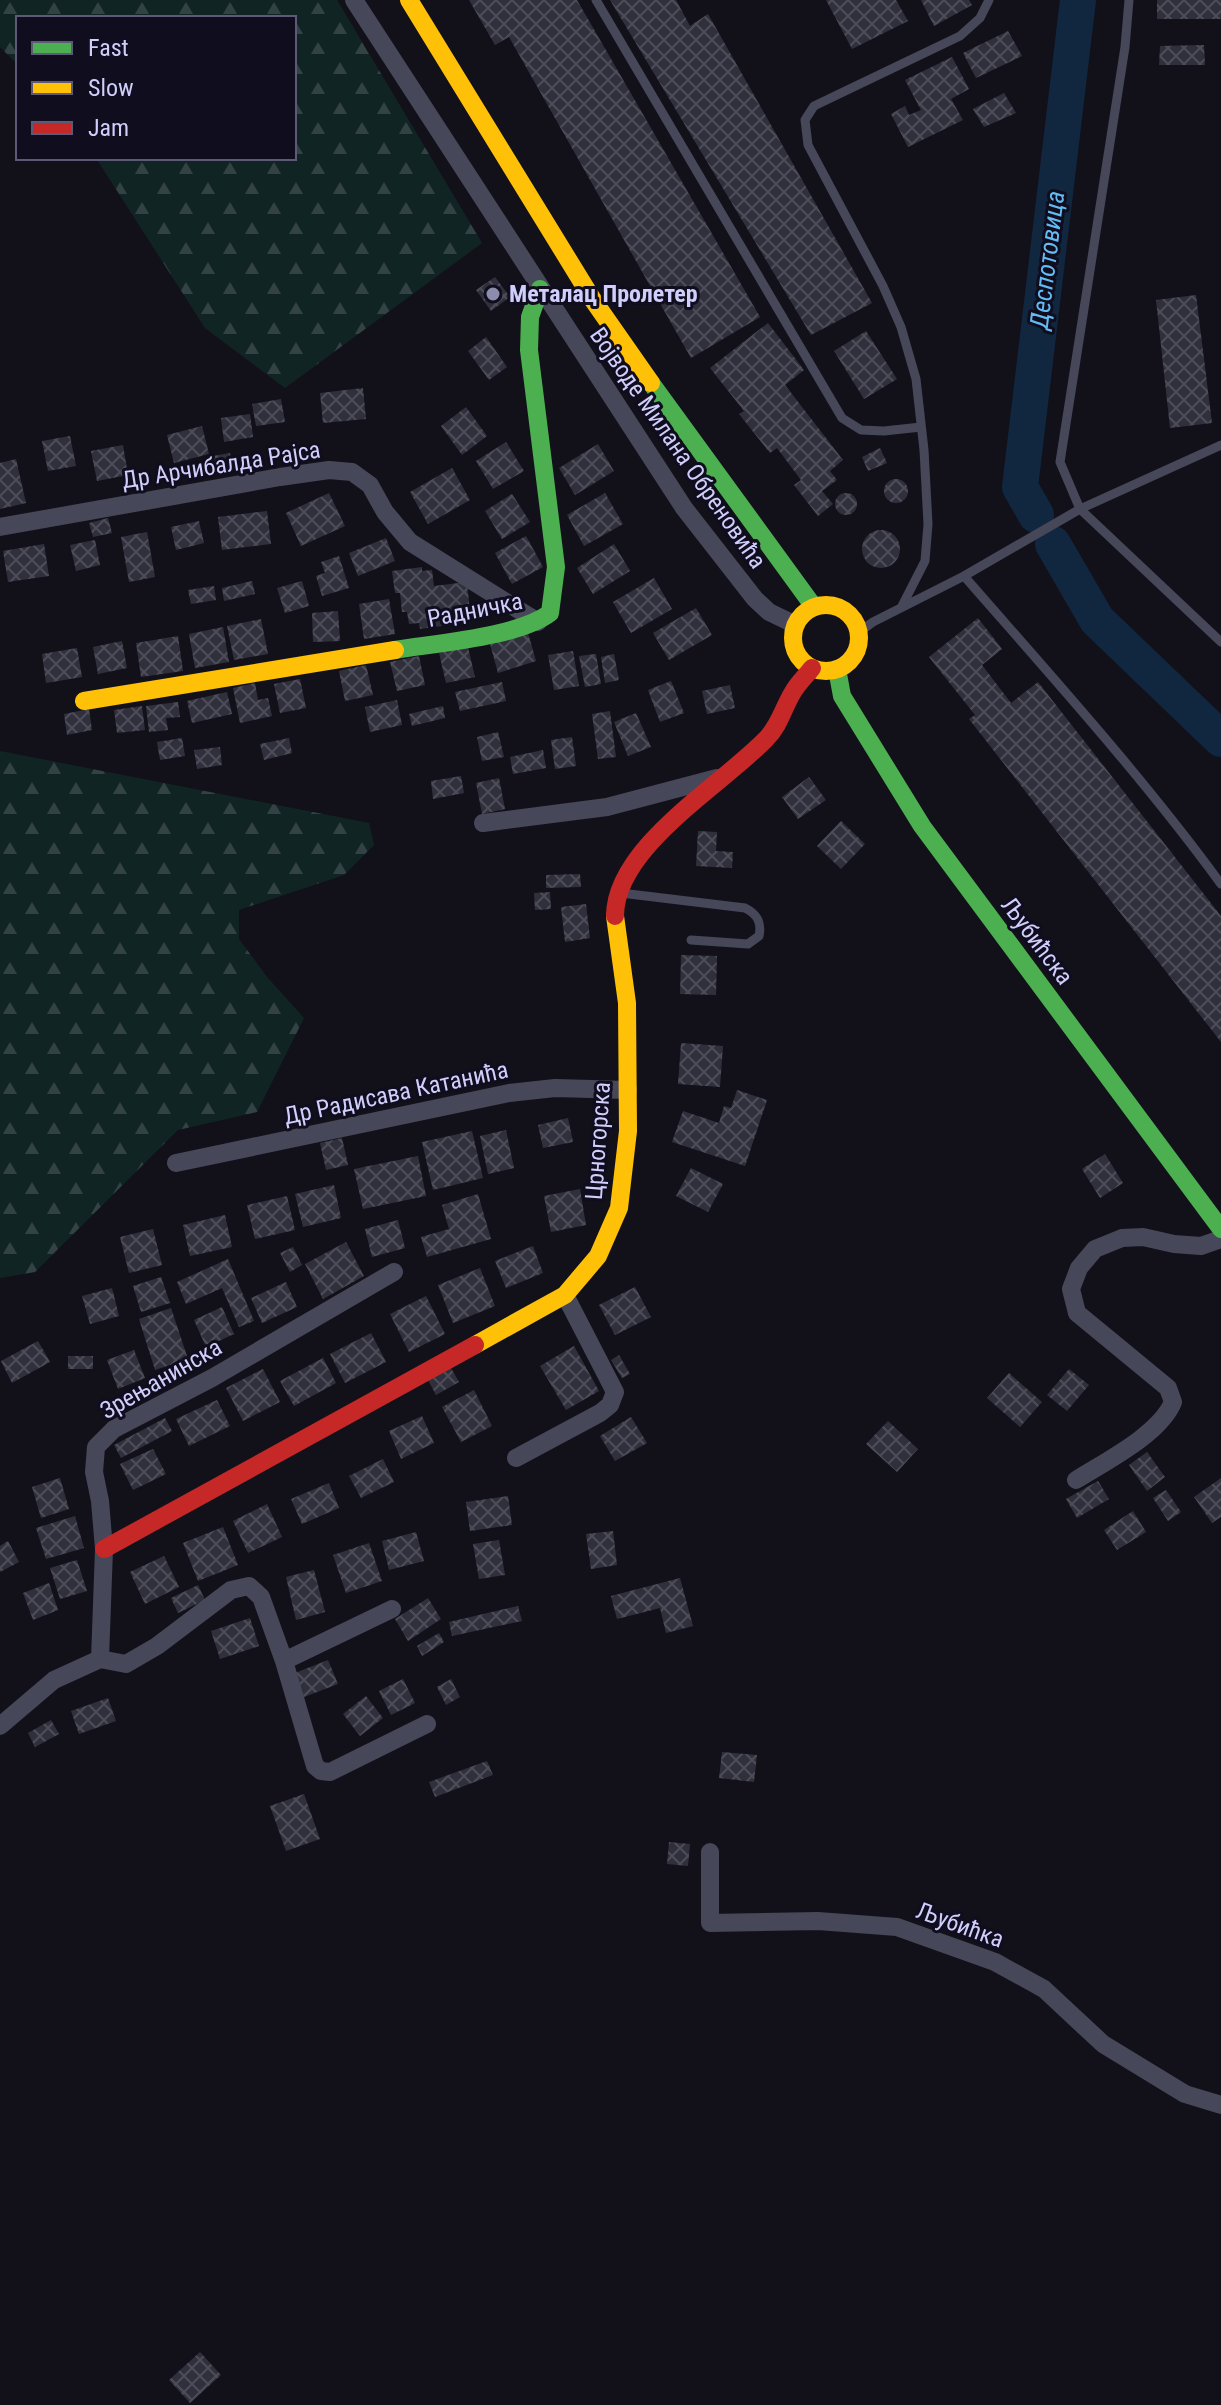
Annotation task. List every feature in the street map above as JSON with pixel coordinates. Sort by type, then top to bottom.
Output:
[{"type":"street","name":"Војводе Милана Обреновића","points":[[354,0],[684,508],[744,587],[769,612],[796,625]]},
{"type":"street","points":[[409,0],[593,300],[814,607]]},
{"type":"street","name":"Радничка","points":[[84,701],[490,634],[538,622],[550,613],[556,567],[529,350],[530,317],[540,289]]},
{"type":"street","name":"Др Арчибалда Рајса","points":[[0,527],[280,477],[329,470],[352,472],[370,485],[385,512],[410,542],[538,622]]},
{"type":"street","points":[[833,605],[843,608],[851,615],[859,632],[857,651],[852,659],[837,669],[812,668],[795,650],[796,625],[800,617],[814,607],[833,605]]},
{"type":"street","name":"Црногорска","points":[[104,1549],[565,1295],[598,1256],[619,1208],[628,1131],[627,1003],[614,912],[627,873],[654,839],[766,739],[783,717],[793,692],[812,668]]},
{"type":"street","name":"Љубићска","points":[[837,669],[842,696],[922,826],[1221,1229]]},
{"type":"street","points":[[483,823],[607,807],[720,777]]},
{"type":"street","name":"Др Радисава Катанића","points":[[176,1163],[509,1093],[555,1088],[628,1090]]},
{"type":"street","points":[[1076,1480],[1168,1416],[1173,1402],[1168,1388],[1077,1313],[1071,1289],[1079,1268],[1095,1249],[1122,1238],[1143,1237],[1201,1246],[1221,1239]]},
{"type":"street","name":"Зрењанинска","points":[[100,1659],[104,1549],[94,1472],[96,1447],[114,1429],[212,1378],[394,1272]]},
{"type":"street","points":[[516,1458],[600,1413],[610,1405],[615,1392],[565,1295]]},
{"type":"street","points":[[0,1726],[54,1680],[100,1659],[126,1664],[157,1646],[231,1590],[249,1586],[261,1597],[284,1661],[315,1766],[321,1771],[330,1772],[427,1724]]},
{"type":"street","points":[[284,1661],[392,1609]]},
{"type":"street","name":"Љубићка","points":[[710,1852],[710,1923],[818,1921],[897,1927],[981,1957],[1044,1989],[1103,2044],[1185,2094],[1221,2105]]},
{"type":"lane","points":[[596,0],[842,418],[861,430],[921,427]]},
{"type":"lane","points":[[902,606],[925,561],[928,524],[916,379],[901,327],[883,286],[808,145],[805,120],[814,106],[960,36],[980,18],[989,0]]},
{"type":"lane","points":[[1129,0],[1125,47],[1060,462],[1080,509],[1221,642]]},
{"type":"lane","points":[[859,632],[1080,509],[1221,445]]},
{"type":"lane","points":[[1210,450],[1221,455]]},
{"type":"lane","points":[[964,576],[1114,747],[1221,884]]},
{"type":"lane","points":[[621,893],[745,908],[760,924],[759,936],[748,944],[691,940]]},
{"type":"green space","points":[[0,0],[337,0],[482,243],[285,388],[205,328],[97,160],[296,160],[296,16],[16,16],[16,63],[0,47]]},
{"type":"green space","points":[[0,751],[369,823],[374,845],[344,875],[239,910],[239,939],[267,977],[304,1018],[257,1112],[178,1130],[35,1272],[0,1278]]},
{"type":"building","points":[[469,0],[577,0],[760,317],[691,358],[509,37],[495,45]]},
{"type":"building","points":[[610,0],[676,0],[690,26],[708,14],[872,303],[811,335]]},
{"type":"building","points":[[826,0],[896,0],[908,21],[852,49]]},
{"type":"building","points":[[921,0],[969,0],[972,5],[934,26]]},
{"type":"building","points":[[1157,0],[1221,0],[1221,19],[1157,19]]},
{"type":"building","points":[[1008,31],[1022,56],[976,78],[963,53]]},
{"type":"building","points":[[1204,45],[1205,65],[1159,65],[1160,46]]},
{"type":"building","points":[[952,57],[969,89],[951,99],[963,120],[908,147],[891,114],[905,106],[909,115],[921,110],[905,80]]},
{"type":"building","points":[[1004,93],[1016,113],[984,127],[973,109]]},
{"type":"building","name":"Металац Пролетер","points":[[495,277],[510,297],[491,311],[476,290]]},
{"type":"building","points":[[1196,295],[1212,423],[1170,428],[1156,300]]},
{"type":"building","points":[[768,323],[804,370],[785,385],[843,460],[830,471],[837,480],[822,491],[833,504],[818,516],[794,485],[801,480],[777,448],[770,453],[739,414],[744,411],[710,368]]},
{"type":"building","points":[[866,331],[897,379],[864,399],[834,351]]},
{"type":"building","points":[[486,337],[507,367],[489,380],[468,351]]},
{"type":"building","points":[[363,388],[366,419],[323,423],[320,393]]},
{"type":"building","points":[[281,399],[285,422],[256,426],[252,404]]},
{"type":"building","points":[[466,407],[487,436],[462,455],[441,426]]},
{"type":"building","points":[[250,414],[253,437],[224,442],[221,418]]},
{"type":"building","points":[[202,426],[209,454],[174,463],[167,435]]},
{"type":"building","points":[[70,436],[76,466],[48,471],[42,441]]},
{"type":"building","points":[[506,442],[524,471],[493,489],[476,461]]},
{"type":"building","points":[[598,444],[614,471],[575,495],[559,468]]},
{"type":"building","points":[[123,445],[128,475],[97,481],[91,451]]},
{"type":"building","points":[[880,448],[887,463],[868,471],[862,457]]},
{"type":"building","points":[[230,453],[233,472],[216,475],[213,456]]},
{"type":"building","points":[[16,459],[26,503],[0,509],[0,463]]},
{"type":"building","points":[[452,468],[470,500],[428,524],[410,492]]},
{"type":"building","points":[[896,479],[904,483],[908,491],[904,499],[896,503],[888,499],[884,491],[888,483]]},
{"type":"building","points":[[329,493],[345,526],[301,546],[286,513]]},
{"type":"building","points":[[605,493],[623,524],[584,546],[567,515]]},
{"type":"building","points":[[846,493],[857,504],[846,515],[835,504]]},
{"type":"building","points":[[512,494],[530,522],[502,539],[485,511]]},
{"type":"building","points":[[267,511],[271,544],[222,550],[218,517]]},
{"type":"building","points":[[108,518],[112,533],[93,537],[89,523]]},
{"type":"building","points":[[199,521],[204,543],[176,550],[171,527]]},
{"type":"building","points":[[881,530],[895,535],[900,549],[895,563],[881,568],[867,563],[862,549],[867,535]]},
{"type":"building","points":[[147,532],[155,577],[129,582],[121,537]]},
{"type":"building","points":[[526,536],[543,567],[512,584],[495,553]]},
{"type":"building","points":[[386,538],[395,561],[358,576],[349,553]]},
{"type":"building","points":[[95,540],[100,565],[76,571],[70,545]]},
{"type":"building","points":[[44,544],[49,576],[8,582],[3,551]]},
{"type":"building","points":[[614,544],[630,571],[593,594],[577,568]]},
{"type":"building","points":[[339,556],[349,588],[322,596],[316,576],[325,573],[321,562]]},
{"type":"building","points":[[422,567],[422,571],[432,570],[434,586],[467,582],[471,622],[420,629],[419,623],[409,624],[407,612],[402,612],[400,593],[395,593],[392,571]]},
{"type":"building","points":[[654,578],[672,609],[631,633],[613,602]]},
{"type":"building","points":[[252,581],[255,594],[224,601],[222,588]]},
{"type":"building","points":[[302,581],[309,606],[285,613],[277,588]]},
{"type":"building","points":[[214,586],[216,600],[191,604],[188,590]]},
{"type":"building","points":[[389,599],[395,634],[364,639],[359,604]]},
{"type":"building","points":[[696,608],[712,635],[669,660],[653,633]]},
{"type":"building","points":[[338,611],[340,641],[313,642],[312,613]]},
{"type":"building","points":[[978,618],[1002,649],[982,665],[1011,703],[1038,682],[1221,916],[1221,1042],[969,719],[975,715],[929,657]]},
{"type":"building","points":[[261,619],[268,654],[234,660],[227,626]]},
{"type":"building","points":[[223,627],[229,662],[195,668],[189,634]]},
{"type":"building","points":[[528,633],[536,661],[498,673],[490,644]]},
{"type":"building","points":[[178,636],[183,671],[141,677],[136,643]]},
{"type":"building","points":[[122,641],[127,668],[98,674],[93,647]]},
{"type":"building","points":[[468,647],[475,677],[446,683],[439,653]]},
{"type":"building","points":[[77,648],[82,677],[46,683],[42,654]]},
{"type":"building","points":[[573,651],[579,686],[554,690],[548,655]]},
{"type":"building","points":[[596,654],[601,684],[585,687],[579,656]]},
{"type":"building","points":[[614,654],[619,680],[605,683],[601,657]]},
{"type":"building","points":[[419,656],[425,685],[397,691],[390,662]]},
{"type":"building","points":[[366,665],[373,695],[345,701],[339,671]]},
{"type":"building","points":[[300,679],[306,708],[280,713],[274,684]]},
{"type":"building","points":[[671,681],[684,713],[660,722],[648,690]]},
{"type":"building","points":[[502,682],[506,701],[460,711],[455,692]]},
{"type":"building","points":[[255,683],[258,700],[268,698],[272,716],[240,723],[233,688]]},
{"type":"building","points":[[730,685],[735,708],[707,714],[702,691]]},
{"type":"building","points":[[227,692],[232,714],[192,723],[187,701]]},
{"type":"building","points":[[397,700],[402,725],[370,732],[365,707]]},
{"type":"building","points":[[178,702],[180,717],[166,718],[168,730],[149,732],[146,706]]},
{"type":"building","points":[[142,706],[145,730],[117,733],[114,710]]},
{"type":"building","points":[[443,706],[445,718],[412,726],[409,714]]},
{"type":"building","points":[[89,709],[92,730],[67,735],[64,714]]},
{"type":"building","points":[[610,711],[616,757],[598,759],[592,714]]},
{"type":"building","points":[[636,713],[651,747],[628,756],[614,722]]},
{"type":"building","points":[[498,732],[504,757],[482,761],[477,737]]},
{"type":"building","points":[[572,737],[576,766],[555,769],[551,740]]},
{"type":"building","points":[[182,738],[185,756],[160,760],[157,742]]},
{"type":"building","points":[[289,738],[292,753],[264,760],[260,744]]},
{"type":"building","points":[[220,747],[222,765],[197,769],[194,750]]},
{"type":"building","points":[[543,750],[546,768],[513,774],[510,757]]},
{"type":"building","points":[[461,776],[464,793],[433,799],[431,781]]},
{"type":"building","points":[[809,777],[826,800],[798,819],[782,797]]},
{"type":"building","points":[[499,778],[505,809],[482,814],[476,783]]},
{"type":"building","points":[[841,821],[865,844],[841,869],[817,846]]},
{"type":"building","points":[[698,831],[717,832],[716,851],[733,852],[732,868],[696,866]]},
{"type":"building","points":[[580,874],[581,887],[546,888],[546,875]]},
{"type":"building","points":[[550,892],[551,909],[535,910],[534,893]]},
{"type":"building","points":[[586,904],[590,938],[565,942],[561,907]]},
{"type":"building","points":[[681,955],[717,956],[716,995],[680,994]]},
{"type":"building","points":[[681,1043],[723,1046],[720,1087],[678,1084]]},
{"type":"building","points":[[737,1090],[767,1100],[745,1166],[672,1142],[683,1111],[719,1123],[724,1106],[731,1108]]},
{"type":"building","points":[[568,1118],[573,1142],[543,1148],[538,1125]]},
{"type":"building","points":[[506,1130],[514,1168],[488,1174],[480,1136]]},
{"type":"building","points":[[472,1131],[483,1178],[433,1190],[422,1142]]},
{"type":"building","points":[[342,1138],[348,1165],[326,1170],[320,1143]]},
{"type":"building","points":[[1105,1154],[1123,1183],[1100,1198],[1082,1169]]},
{"type":"building","points":[[418,1156],[426,1196],[363,1209],[354,1169]]},
{"type":"building","points":[[691,1168],[723,1184],[708,1212],[676,1196]]},
{"type":"building","points":[[334,1185],[341,1218],[303,1227],[295,1194]]},
{"type":"building","points":[[580,1189],[586,1225],[551,1232],[544,1196]]},
{"type":"building","points":[[478,1194],[491,1239],[427,1257],[421,1237],[449,1229],[442,1205]]},
{"type":"building","points":[[287,1196],[295,1230],[255,1239],[247,1205]]},
{"type":"building","points":[[225,1215],[232,1247],[190,1256],[183,1225]]},
{"type":"building","points":[[398,1220],[405,1248],[372,1257],[365,1229]]},
{"type":"building","points":[[153,1229],[162,1265],[129,1273],[120,1237]]},
{"type":"building","points":[[346,1242],[364,1276],[323,1299],[305,1264]]},
{"type":"building","points":[[533,1246],[543,1273],[506,1288],[495,1261]]},
{"type":"building","points":[[293,1247],[302,1265],[290,1272],[280,1253]]},
{"type":"building","points":[[228,1259],[254,1321],[239,1327],[222,1288],[186,1304],[177,1282]]},
{"type":"building","points":[[480,1268],[495,1306],[453,1323],[438,1285]]},
{"type":"building","points":[[161,1277],[170,1303],[141,1312],[133,1286]]},
{"type":"building","points":[[286,1282],[297,1307],[262,1323],[251,1298]]},
{"type":"building","points":[[635,1287],[651,1317],[615,1335],[599,1305]]},
{"type":"building","points":[[112,1288],[119,1316],[90,1324],[82,1296]]},
{"type":"building","points":[[426,1296],[445,1334],[409,1352],[390,1314]]},
{"type":"building","points":[[222,1307],[234,1334],[206,1347],[194,1320]]},
{"type":"building","points":[[171,1308],[188,1359],[155,1370],[139,1319]]},
{"type":"building","points":[[371,1333],[386,1362],[345,1383],[330,1354]]},
{"type":"building","points":[[38,1341],[50,1362],[12,1383],[1,1361]]},
{"type":"building","points":[[574,1346],[599,1391],[566,1410],[540,1366]]},
{"type":"building","points":[[134,1350],[145,1378],[118,1389],[107,1360]]},
{"type":"building","points":[[619,1355],[630,1374],[622,1378],[611,1360]]},
{"type":"building","points":[[68,1356],[93,1356],[93,1369],[68,1369]]},
{"type":"building","points":[[323,1358],[336,1383],[294,1406],[280,1381]]},
{"type":"building","points":[[451,1368],[459,1382],[436,1395],[428,1380]]},
{"type":"building","points":[[263,1369],[280,1402],[243,1421],[226,1388]]},
{"type":"building","points":[[1069,1369],[1089,1385],[1067,1411],[1047,1395]]},
{"type":"building","points":[[1009,1373],[1042,1402],[1020,1427],[987,1398]]},
{"type":"building","points":[[474,1390],[492,1426],[461,1442],[442,1407]]},
{"type":"building","points":[[217,1400],[230,1426],[189,1446],[176,1419]]},
{"type":"building","points":[[422,1416],[434,1443],[401,1459],[389,1431]]},
{"type":"building","points":[[631,1417],[647,1443],[615,1461],[600,1436]]},
{"type":"building","points":[[165,1418],[172,1431],[121,1458],[114,1445]]},
{"type":"building","points":[[888,1421],[918,1449],[897,1472],[866,1444]]},
{"type":"building","points":[[153,1449],[166,1474],[133,1490],[120,1464]]},
{"type":"building","points":[[1147,1452],[1165,1477],[1147,1491],[1129,1465]]},
{"type":"building","points":[[383,1459],[394,1482],[361,1498],[349,1476]]},
{"type":"building","points":[[60,1478],[69,1509],[41,1518],[32,1487]]},
{"type":"building","points":[[1221,1478],[1221,1517],[1212,1523],[1194,1497]]},
{"type":"building","points":[[1098,1481],[1109,1499],[1077,1518],[1066,1499]]},
{"type":"building","points":[[329,1483],[339,1508],[302,1524],[291,1499]]},
{"type":"building","points":[[1166,1490],[1181,1512],[1168,1521],[1153,1498]]},
{"type":"building","points":[[508,1496],[512,1525],[470,1531],[466,1502]]},
{"type":"building","points":[[267,1504],[282,1537],[248,1553],[233,1521]]},
{"type":"building","points":[[1133,1511],[1146,1532],[1117,1550],[1104,1530]]},
{"type":"building","points":[[75,1516],[84,1548],[46,1559],[36,1528]]},
{"type":"building","points":[[223,1527],[238,1565],[198,1581],[183,1543]]},
{"type":"building","points":[[613,1531],[617,1565],[591,1569],[586,1534]]},
{"type":"building","points":[[416,1532],[424,1561],[389,1570],[382,1541]]},
{"type":"building","points":[[499,1540],[505,1575],[479,1579],[473,1544]]},
{"type":"building","points":[[8,1541],[19,1562],[0,1572],[0,1546]]},
{"type":"building","points":[[369,1543],[382,1581],[346,1593],[333,1555]]},
{"type":"building","points":[[164,1556],[179,1587],[145,1604],[130,1572]]},
{"type":"building","points":[[77,1560],[87,1591],[60,1599],[50,1568]]},
{"type":"building","points":[[314,1570],[325,1612],[296,1620],[286,1577]]},
{"type":"building","points":[[680,1578],[693,1626],[666,1633],[660,1608],[617,1619],[611,1596]]},
{"type":"building","points":[[49,1583],[58,1610],[33,1620],[23,1593]]},
{"type":"building","points":[[198,1585],[205,1600],[178,1613],[171,1598]]},
{"type":"building","points":[[428,1598],[441,1619],[408,1641],[395,1619]]},
{"type":"building","points":[[518,1606],[522,1621],[452,1636],[449,1622]]},
{"type":"building","points":[[250,1618],[259,1646],[220,1659],[211,1631]]},
{"type":"building","points":[[439,1633],[444,1642],[422,1656],[417,1646]]},
{"type":"building","points":[[328,1660],[338,1684],[304,1697],[295,1673]]},
{"type":"building","points":[[403,1679],[415,1703],[391,1715],[379,1691]]},
{"type":"building","points":[[451,1679],[460,1697],[446,1705],[437,1687]]},
{"type":"building","points":[[366,1696],[383,1718],[360,1736],[343,1714]]},
{"type":"building","points":[[108,1698],[116,1721],[79,1734],[71,1711]]},
{"type":"building","points":[[51,1720],[59,1734],[35,1747],[28,1733]]},
{"type":"building","points":[[722,1752],[757,1755],[754,1782],[719,1778]]},
{"type":"building","points":[[487,1761],[493,1775],[435,1797],[429,1782]]},
{"type":"building","points":[[304,1794],[320,1839],[286,1851],[270,1806]]},
{"type":"building","points":[[669,1842],[690,1844],[688,1866],[667,1864]]},
{"type":"building","points":[[200,2352],[221,2375],[190,2403],[169,2380]]},
{"type":"waterway","name":"Деспотовица","points":[[1036,515],[1020,487],[1078,0]]},
{"type":"waterway","name":"Деспотовица","points":[[1053,544],[1097,620],[1221,739]]},
{"type":"traffic: fast","points":[[395,650],[498,633],[518,628],[550,613],[556,567],[529,350],[530,317],[540,289]]},
{"type":"traffic: fast","points":[[651,383],[814,607]]},
{"type":"traffic: fast","points":[[837,669],[842,696],[922,826],[1221,1229]]},
{"type":"traffic: slow","points":[[409,0],[593,300],[651,383]]},
{"type":"traffic: slow","points":[[826,605],[839,607],[854,620],[859,638],[857,651],[844,666],[826,671],[813,669],[798,656],[793,638],[795,625],[808,610],[826,605]]},
{"type":"traffic: slow","points":[[84,701],[395,650]]},
{"type":"traffic: slow","points":[[475,1345],[565,1295],[598,1256],[619,1208],[628,1131],[627,1003],[615,916]]},
{"type":"traffic: jam","points":[[615,916],[620,890],[632,866],[651,842],[766,739],[795,689],[812,668]]},
{"type":"traffic: jam","points":[[104,1549],[475,1345]]},
{"type":"place","name":"Металац Пролетер","points":[[493,294]]}]
